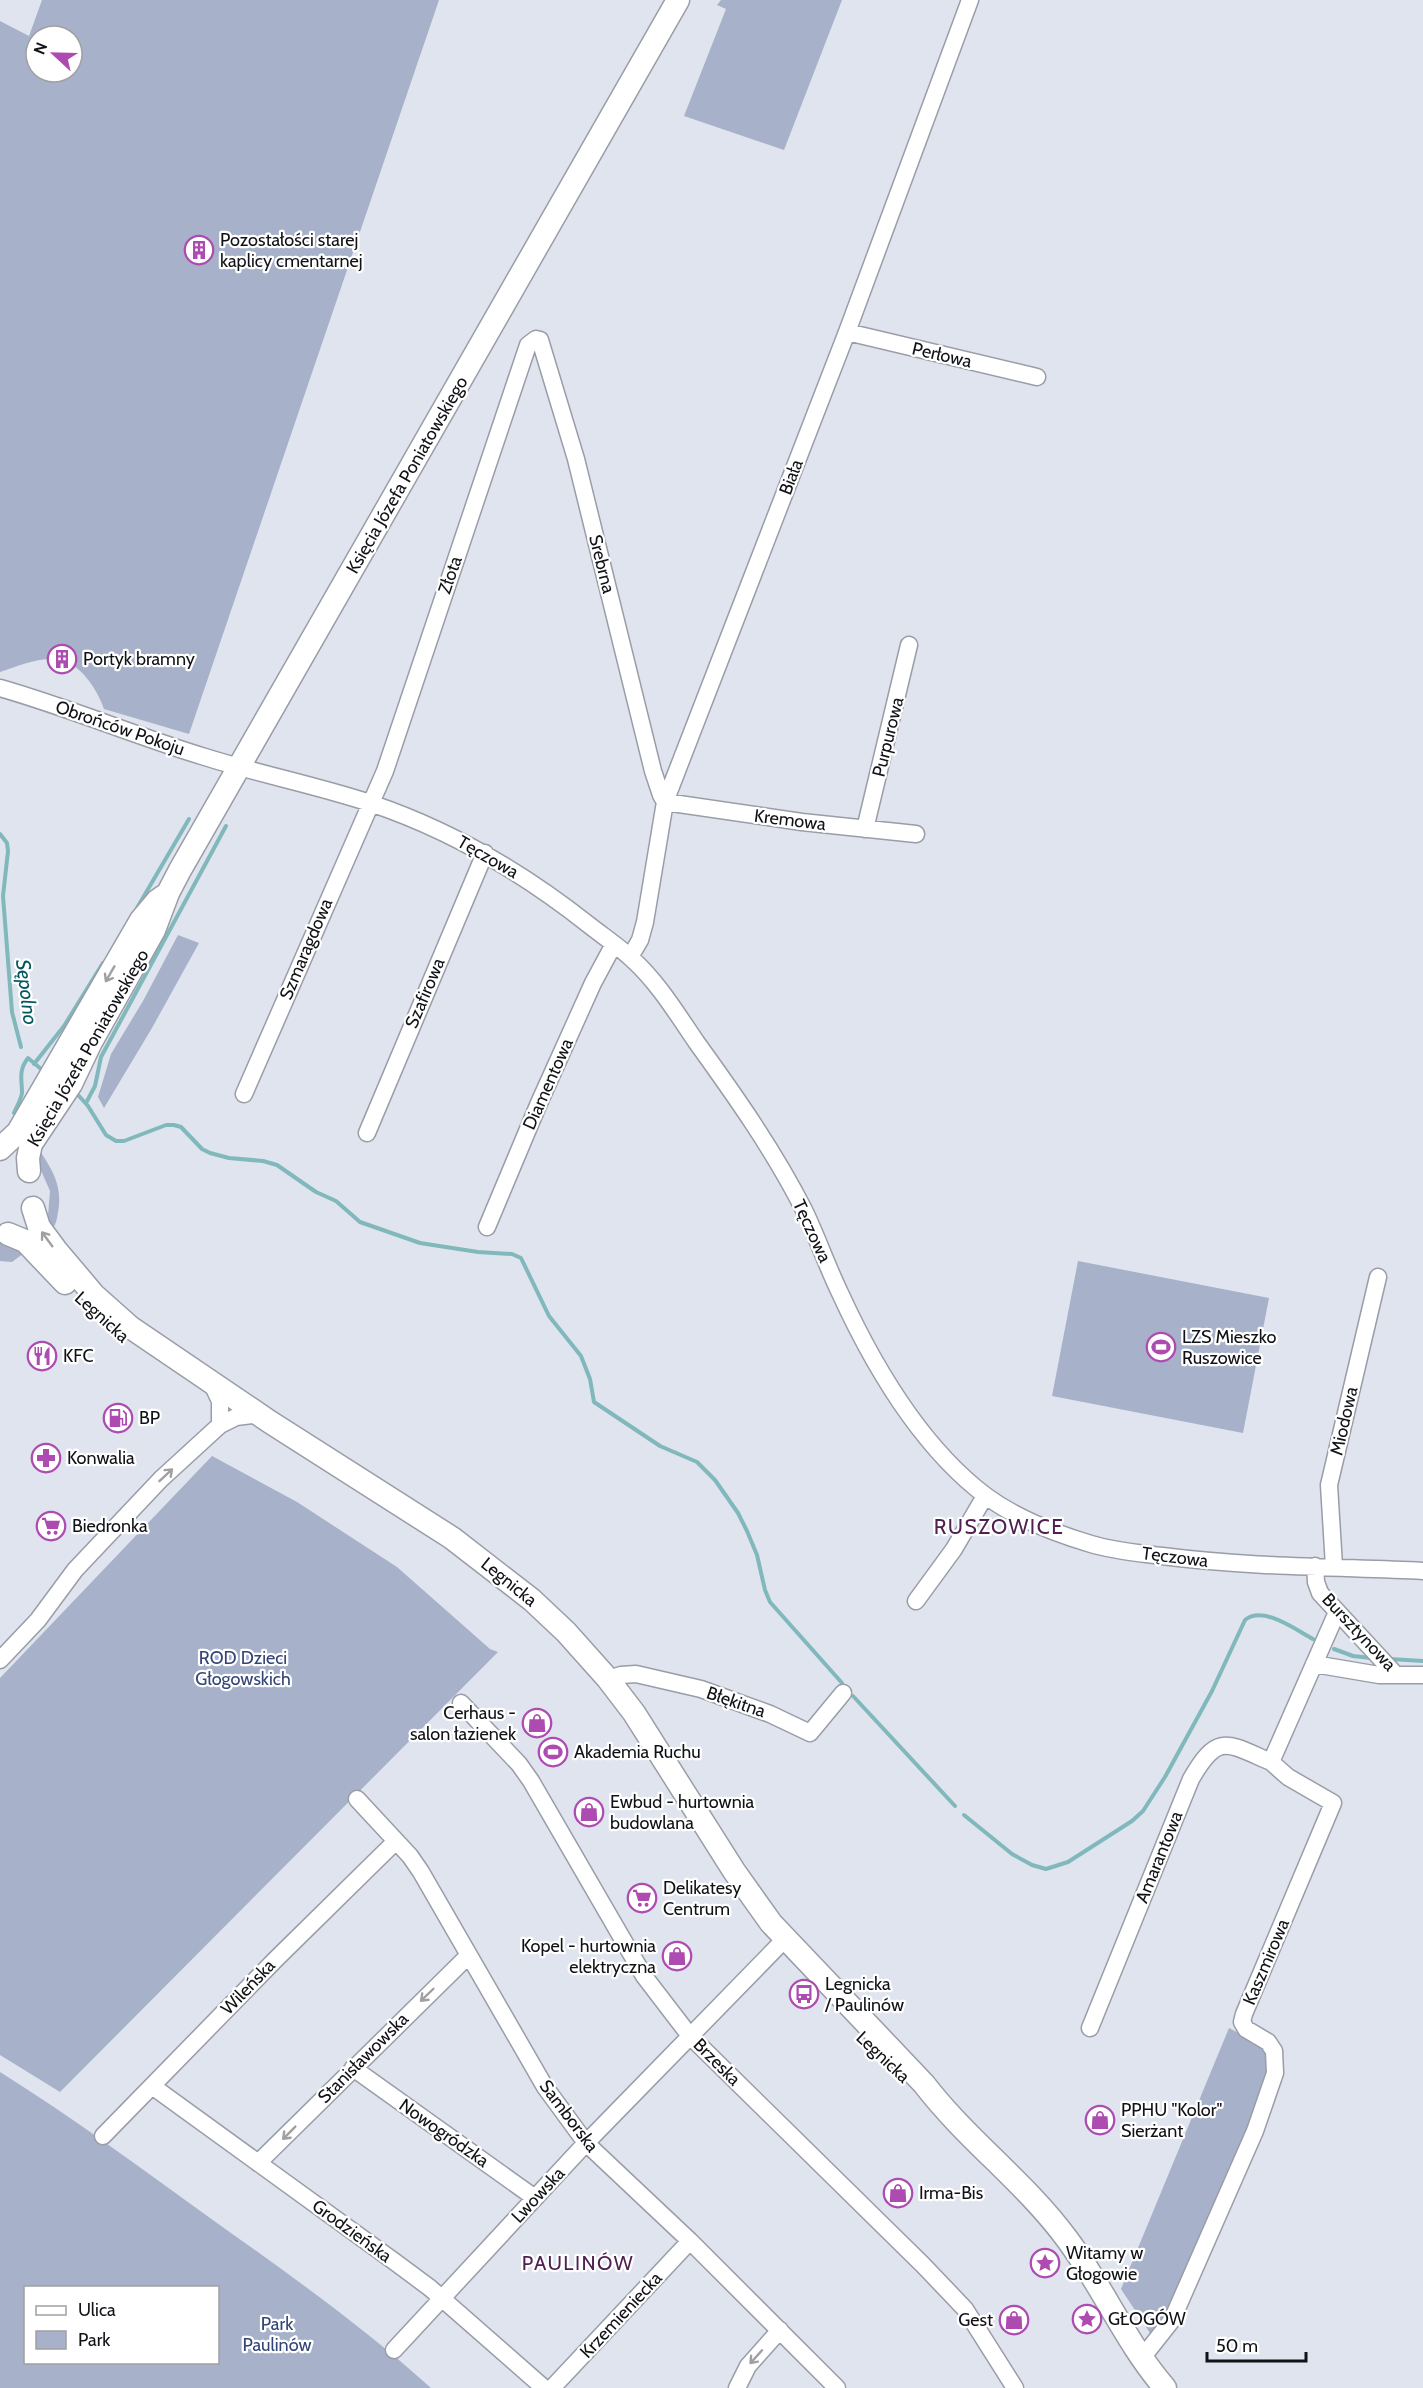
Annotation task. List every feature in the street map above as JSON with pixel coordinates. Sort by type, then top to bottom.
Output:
[{"type":"main road","name":"Księcia Józefa Poniatowskiego","points":[[33,1208],[35,1186],[29,1171],[28,1158],[31,1144],[71,1084],[91,1042],[154,930],[168,893],[678,0]]},
{"type":"main road","name":"Księcia Józefa Poniatowskiego","points":[[646,57],[690,0]]},
{"type":"main road","name":"Księcia Józefa Poniatowskiego","points":[[0,1150],[19,1130],[141,920],[157,901],[168,893]]},
{"type":"main road","points":[[0,1150],[18,1159],[29,1171]]},
{"type":"main road","points":[[4,1235],[23,1224],[33,1208]]},
{"type":"main road","name":"Legnicka","points":[[33,1208],[39,1227],[47,1239],[78,1277],[107,1307],[152,1342],[261,1418],[452,1538],[532,1599],[566,1632],[608,1679],[640,1722],[690,1803],[707,1846],[731,1891],[759,1931],[780,1944],[924,2084],[937,2101],[1025,2189],[1067,2238],[1142,2358],[1165,2388]]},
{"type":"main road","name":"Legnicka","points":[[4,1235],[20,1238],[30,1245],[83,1303],[118,1334],[174,1373],[220,1401],[261,1418]]},
{"type":"street","name":"Biała","points":[[630,957],[640,940],[645,922],[665,802],[847,332],[970,0]]},
{"type":"street","name":"Perłowa","points":[[847,332],[1037,377]]},
{"type":"street","name":"Srebrna","points":[[528,345],[536,339],[540,340],[550,368],[576,459],[653,771],[660,795],[665,802]]},
{"type":"street","name":"Złota","points":[[369,803],[385,771],[528,345]]},
{"type":"street","name":"Purpurowa","points":[[865,829],[909,645]]},
{"type":"street","name":"Obrońców Pokoju","points":[[0,688],[89,716],[172,747],[239,767]]},
{"type":"street","name":"Tęczowa","points":[[239,767],[369,803],[442,831],[485,853],[551,896],[630,957],[651,978],[666,998],[740,1103],[781,1167],[806,1214],[857,1327],[905,1408],[943,1456],[985,1496],[1012,1514],[1034,1524],[1110,1549],[1209,1562],[1423,1571]]},
{"type":"street","name":"Kremowa","points":[[665,802],[802,822],[916,834]]},
{"type":"street","name":"Szmaragdowa","points":[[244,1094],[369,803]]},
{"type":"street","name":"Szafirowa","points":[[367,1132],[485,853]]},
{"type":"street","name":"Diamentowa","points":[[487,1227],[549,1081],[593,983],[614,944]]},
{"type":"street","name":"Miodowa","points":[[1334,1566],[1329,1485],[1378,1277]]},
{"type":"street","points":[[209,1380],[220,1401],[220,1425]]},
{"type":"street","points":[[0,1660],[38,1620],[75,1570],[145,1496],[220,1425],[236,1417],[261,1418]]},
{"type":"street","points":[[915,1601],[954,1549],[985,1496]]},
{"type":"street","name":"Bursztynowa","points":[[1315,1566],[1316,1582],[1320,1593],[1395,1674],[1423,1675]]},
{"type":"street","points":[[1271,1762],[1337,1612]]},
{"type":"street","points":[[1314,1664],[1380,1675],[1395,1674]]},
{"type":"street","name":"Błękitna","points":[[608,1679],[636,1674],[701,1689],[771,1714],[810,1733],[843,1693]]},
{"type":"street","name":"Brzeska","points":[[461,1703],[519,1764],[531,1781],[644,1976],[690,2036],[965,2309],[1015,2388]]},
{"type":"street","name":"Amarantowa","points":[[1090,2028],[1191,1779],[1202,1760],[1210,1750],[1226,1745],[1271,1762]]},
{"type":"street","name":"Kaszmirowa","points":[[1142,2358],[1172,2320],[1255,2131],[1275,2073],[1274,2051],[1268,2042],[1246,2029],[1242,2022],[1333,1803],[1288,1777],[1271,1762]]},
{"type":"street","name":"Samborska","points":[[357,1800],[396,1841],[421,1872],[545,2087],[586,2143],[690,2241],[837,2388]]},
{"type":"street","name":"Wileńska","points":[[103,2136],[274,1960],[396,1841]]},
{"type":"street","name":"Lwowska","points":[[393,2350],[586,2143],[780,1944]]},
{"type":"street","name":"Stanisławowska","points":[[258,2163],[469,1955]]},
{"type":"street","name":"Nowogródzka","points":[[353,2068],[535,2198]]},
{"type":"street","name":"Grodzieńska","points":[[152,2086],[395,2262],[442,2299],[544,2388]]},
{"type":"street","name":"Krzemieniecka","points":[[552,2388],[690,2241]]},
{"type":"street","points":[[738,2388],[748,2366],[780,2330]]},
{"type":"green space","points":[[42,0],[439,0],[189,734],[104,709],[98,694],[82,673],[76,667],[61,660],[38,660],[0,672],[0,21],[24,33],[24,84],[84,84],[84,24],[33,24]]},
{"type":"green space","points":[[721,0],[842,0],[784,150],[684,116],[726,9],[717,5]]},
{"type":"green space","points":[[178,935],[199,943],[104,1108],[98,1097],[111,1054],[143,1001]]},
{"type":"green space","points":[[38,1148],[58,1186],[59,1203],[52,1230],[48,1216],[50,1191],[39,1166]]},
{"type":"green space","points":[[5,1243],[28,1250],[12,1262],[0,1261],[0,1244]]},
{"type":"green space","name":"LZS Mieszko Ruszowice","points":[[1078,1261],[1269,1298],[1243,1433],[1052,1396]]},
{"type":"green space","name":"ROD Dzieci Głogowskich","points":[[212,1456],[297,1502],[397,1567],[490,1649],[498,1652],[60,2092],[0,2055],[0,1678]]},
{"type":"green space","points":[[1229,2028],[1261,2045],[1267,2053],[1267,2077],[1219,2198],[1171,2305],[1150,2333],[1121,2289]]},
{"type":"green space","name":"Park Paulinów","points":[[0,2072],[106,2143],[295,2279],[378,2342],[431,2388],[0,2388]]},
{"type":"waterway","points":[[137,908],[189,819]]},
{"type":"waterway","points":[[86,1103],[95,1086],[101,1057],[226,826]]},
{"type":"waterway","name":"Sępolno","points":[[0,834],[7,843],[8,851],[3,896],[12,1012],[21,1047]]},
{"type":"waterway","points":[[34,1064],[64,1026],[103,963]]},
{"type":"waterway","points":[[14,1113],[22,1093],[21,1075],[28,1058],[41,1069]]},
{"type":"waterway","points":[[79,1096],[106,1135],[116,1141],[124,1141],[166,1125],[181,1127],[202,1149],[210,1153],[277,1165],[316,1192],[336,1201],[360,1222],[420,1243],[478,1252],[512,1254],[521,1258],[549,1316],[581,1356],[590,1379],[594,1402],[660,1446],[697,1462],[715,1480],[738,1513],[747,1531],[757,1555],[770,1602],[842,1683]]},
{"type":"waterway","points":[[964,1815],[1012,1854],[1032,1865],[1046,1869],[1068,1862],[1132,1821],[1143,1811],[1165,1777],[1212,1691],[1245,1620],[1252,1616],[1270,1617],[1313,1639]]},
{"type":"waterway","points":[[1334,1649],[1353,1656],[1371,1658]]},
{"type":"waterway","points":[[1390,1659],[1423,1661]]},
{"type":"waterway","points":[[853,1696],[955,1806]]},
{"type":"place","name":"Pozostałości starej kaplicy cmentarnej","points":[[199,250]]},
{"type":"place","name":"Portyk bramny","points":[[62,659]]},
{"type":"place","name":"LZS Mieszko Ruszowice","points":[[1161,1347]]},
{"type":"place","name":"KFC","points":[[42,1356]]},
{"type":"place","name":"BP","points":[[118,1418]]},
{"type":"place","name":"Konwalia","points":[[46,1458]]},
{"type":"place","name":"Biedronka","points":[[51,1526]]},
{"type":"place","name":"Cerhaus - salon łazienek","points":[[537,1723]]},
{"type":"place","name":"Akademia Ruchu","points":[[553,1752]]},
{"type":"place","name":"Ewbud - hurtownia budowlana","points":[[589,1812]]},
{"type":"place","name":"Delikatesy Centrum","points":[[642,1898]]},
{"type":"place","name":"Kopel - hurtownia elektryczna","points":[[677,1956]]},
{"type":"place","name":"Legnicka / Paulinów","points":[[804,1994]]},
{"type":"place","name":"PPHU \"Kolor\" Sierżant","points":[[1100,2120]]},
{"type":"place","name":"Irma-Bis","points":[[898,2193]]},
{"type":"place","name":"Witamy w Głogowie","points":[[1045,2263]]},
{"type":"place","name":"GŁOGÓW","points":[[1087,2319]]},
{"type":"place","name":"Gest","points":[[1014,2320]]},
{"type":"district","name":"RUSZOWICE","points":[[999,1527]]},
{"type":"district","name":"PAULINÓW","points":[[578,2263]]}]
